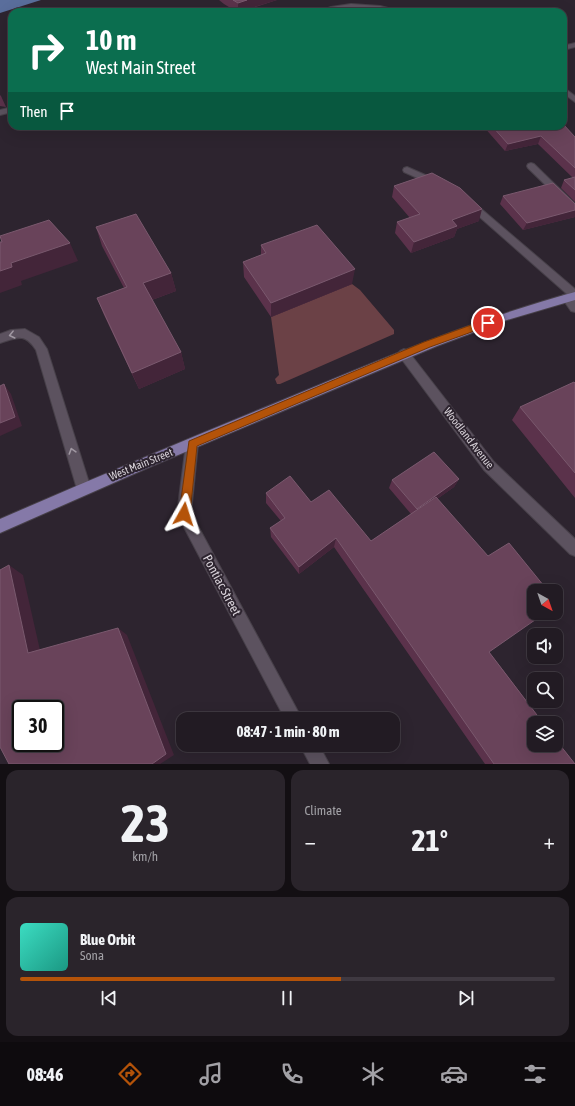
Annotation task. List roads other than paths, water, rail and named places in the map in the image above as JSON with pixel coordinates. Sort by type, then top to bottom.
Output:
[{"type":"main road","name":"West Main Street","points":[[0,526],[404,354],[498,319],[573,299]]},
{"type":"street","points":[[332,8],[354,5],[384,8]]},
{"type":"street","points":[[567,93],[575,100]]},
{"type":"street","points":[[531,166],[575,209]]},
{"type":"street","points":[[407,170],[445,187]]},
{"type":"street","points":[[461,196],[488,218],[573,299]]},
{"type":"street","points":[[0,339],[11,334],[26,333],[35,340],[41,349],[84,489]]},
{"type":"street","name":"Woodland Avenue","points":[[404,354],[489,466],[575,549]]},
{"type":"street","name":"Pontiac Street","points":[[192,444],[184,514],[290,712]]},
{"type":"street","points":[[313,752],[320,764]]},
{"type":"water","points":[[0,0],[41,0],[16,8],[8,8],[8,10],[0,13]]}]
